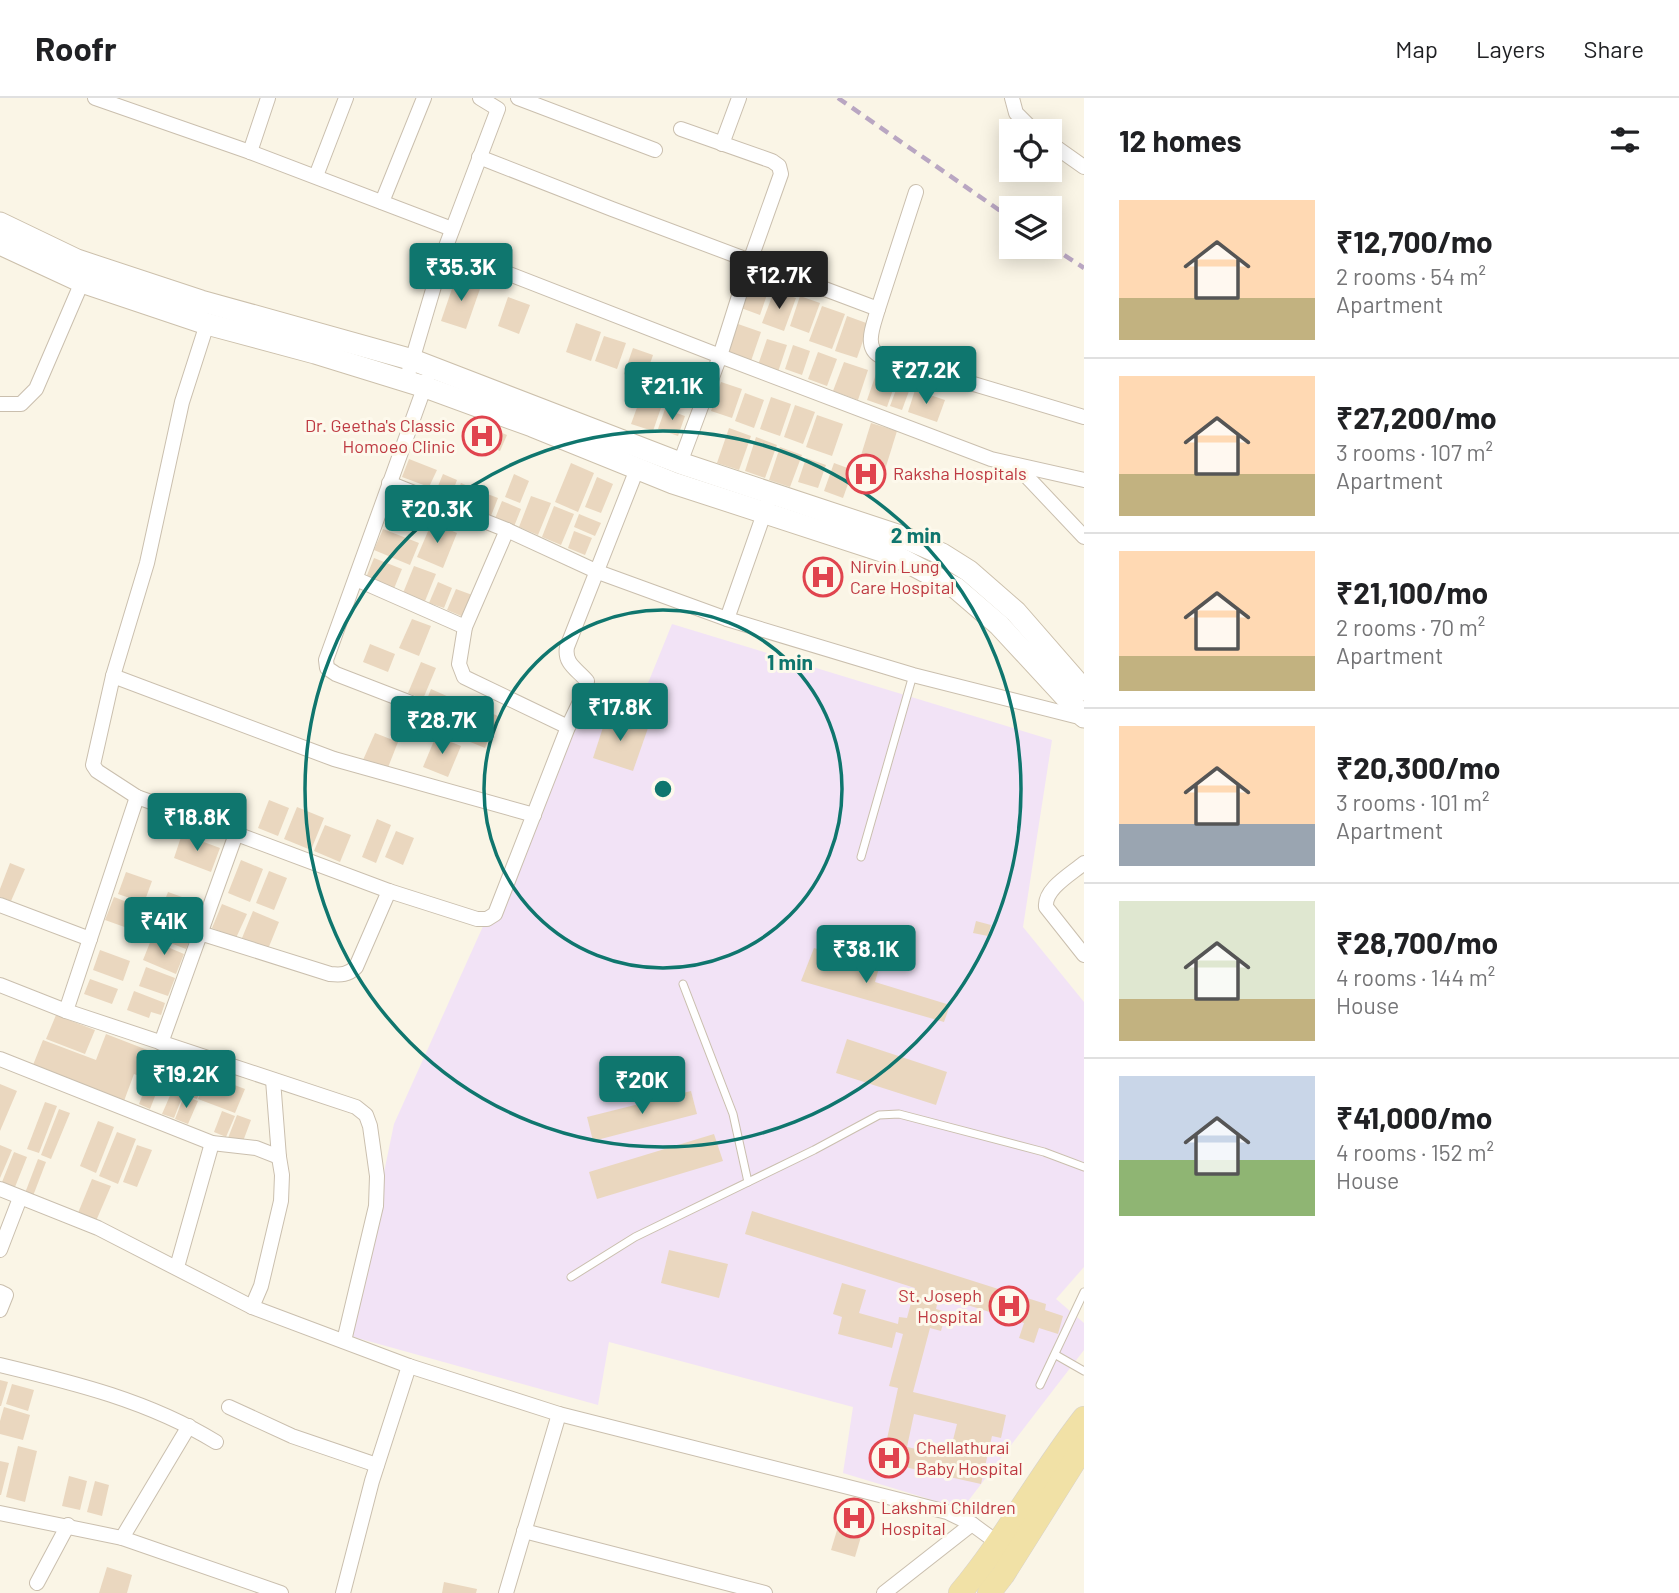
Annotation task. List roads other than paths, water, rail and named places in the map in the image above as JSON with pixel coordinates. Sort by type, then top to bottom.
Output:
[{"type":"main road","points":[[0,223],[77,260],[680,463],[894,555],[956,588],[999,625],[1084,717]]},
{"type":"main road","points":[[0,244],[82,282],[207,324],[315,353],[419,373],[533,426],[637,469],[903,537],[942,554],[969,571],[1016,612],[1084,690]]},
{"type":"main road","points":[[960,1593],[986,1561],[1084,1418]]},
{"type":"main road","points":[[989,1593],[1084,1446]]},
{"type":"street","points":[[95,98],[316,176],[452,229]]},
{"type":"street","points":[[250,152],[268,98]]},
{"type":"street","points":[[316,176],[346,98]]},
{"type":"street","points":[[382,202],[424,98]]},
{"type":"street","points":[[411,703],[336,674],[327,668],[328,650],[389,483],[419,373],[445,249],[499,103],[480,98]]},
{"type":"street","points":[[518,98],[655,150]]},
{"type":"street","points":[[722,144],[739,98]]},
{"type":"street","points":[[1013,98],[1016,113],[1022,119]]},
{"type":"street","points":[[680,463],[720,356],[781,174],[779,166],[772,161],[681,129]]},
{"type":"street","points":[[1062,151],[1084,167]]},
{"type":"street","points":[[480,157],[878,309]]},
{"type":"street","points":[[916,192],[878,309],[871,346],[873,352],[1084,417]]},
{"type":"street","points":[[445,249],[991,459],[1084,480]]},
{"type":"street","points":[[0,404],[21,404],[36,389],[82,282]]},
{"type":"street","points":[[207,324],[182,402],[147,563],[113,676],[93,765],[96,771],[138,797],[389,891],[477,919],[487,919],[495,914],[568,727],[586,690],[587,681],[569,663],[567,647],[637,469]]},
{"type":"street","points":[[1014,464],[1084,537]]},
{"type":"street","points":[[389,483],[507,530],[598,572],[727,619],[913,675],[1084,717]]},
{"type":"street","points":[[727,619],[768,502]]},
{"type":"street","points":[[507,530],[466,627],[459,664],[464,677],[568,727]]},
{"type":"street","points":[[356,579],[466,627]]},
{"type":"street","points":[[113,676],[334,759],[534,815]]},
{"type":"street","points":[[66,1011],[138,797]]},
{"type":"street","points":[[161,1043],[236,834]]},
{"type":"street","points":[[1084,863],[1050,892],[1045,902],[1046,907],[1084,956]]},
{"type":"street","points":[[200,933],[330,974],[342,975],[350,973],[356,967],[389,891]]},
{"type":"street","points":[[0,905],[90,939]]},
{"type":"street","points":[[0,985],[66,1011],[356,1107],[366,1115],[377,1176],[376,1206],[344,1341]]},
{"type":"street","points":[[0,1059],[212,1143],[256,1148],[279,1157]]},
{"type":"street","points":[[252,1307],[261,1286],[281,1201],[282,1175],[273,1080]]},
{"type":"street","points":[[177,1267],[212,1143]]},
{"type":"street","points":[[0,1189],[99,1228],[252,1307],[409,1366],[559,1414],[947,1512],[972,1524],[998,1543]]},
{"type":"street","points":[[0,1250],[20,1198]]},
{"type":"street","points":[[0,1293],[6,1295],[0,1310]]},
{"type":"street","points":[[0,1365],[111,1393],[189,1426],[216,1442]]},
{"type":"street","points":[[344,1593],[377,1465],[409,1366]]},
{"type":"street","points":[[229,1407],[292,1436],[377,1465]]},
{"type":"street","points":[[506,1593],[559,1414]]},
{"type":"street","points":[[121,1538],[189,1426]]},
{"type":"street","points":[[0,1513],[121,1538],[281,1593]]},
{"type":"street","points":[[884,1593],[972,1524]]},
{"type":"street","points":[[37,1583],[68,1525]]},
{"type":"street","points":[[524,1531],[765,1593]]},
{"type":"lane","points":[[861,857],[913,675]]},
{"type":"lane","points":[[683,984],[733,1114],[748,1182]]},
{"type":"lane","points":[[571,1277],[635,1237],[879,1115],[899,1114],[1044,1152],[1084,1167]]},
{"type":"lane","points":[[1040,1385],[1084,1292]]},
{"type":"lane","points":[[1056,1356],[1084,1371]]},
{"type":"railway","points":[[838,98],[999,210]]},
{"type":"railway","points":[[1062,254],[1084,268]]},
{"type":"place","name":"Dr. Geetha's Classic Homoeo Clinic","points":[[482,436]]},
{"type":"place","name":"Raksha Hospitals","points":[[866,474]]},
{"type":"place","name":"Nirvin Lung Care Hospital","points":[[823,577]]},
{"type":"place","name":"St. Joseph Hospital","points":[[1009,1306]]},
{"type":"place","name":"Chellathurai Baby Hospital","points":[[889,1458]]},
{"type":"place","name":"Lakshmi Children Hospital","points":[[854,1518]]}]
